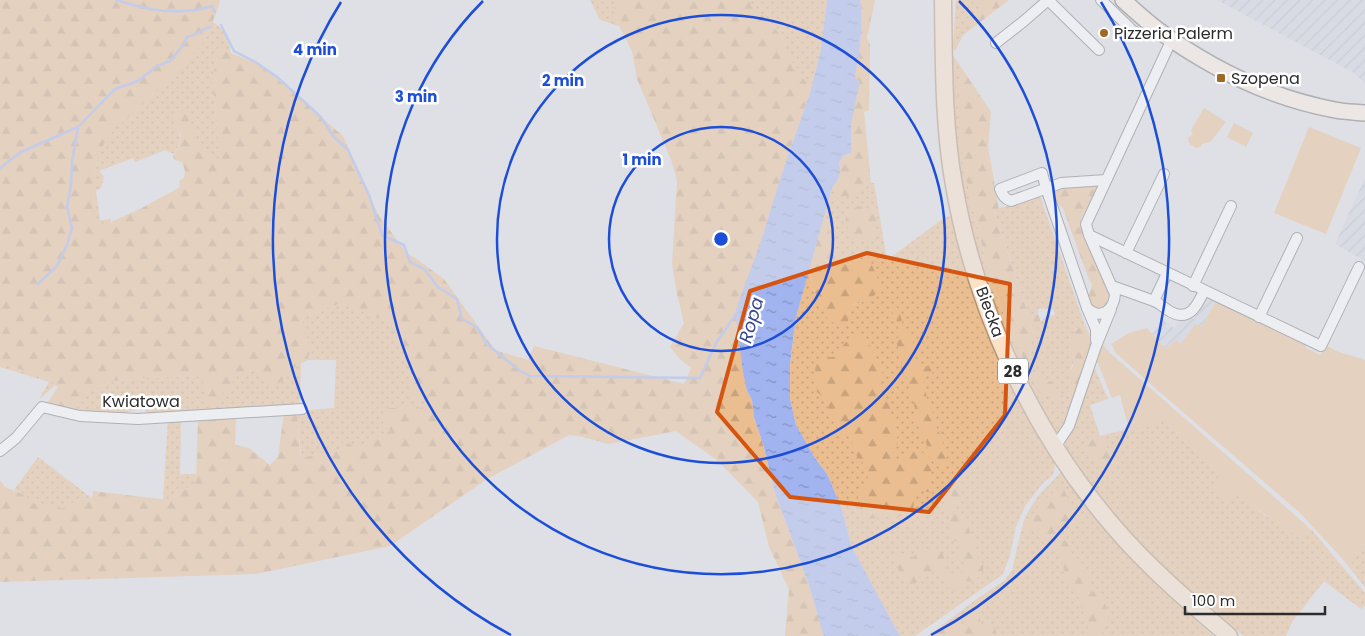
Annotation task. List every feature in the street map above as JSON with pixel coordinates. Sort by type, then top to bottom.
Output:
[{"type":"main road","name":"Biecka","points":[[943,0],[945,89],[954,184],[966,243],[987,309],[1010,365],[1042,426],[1085,490],[1114,527],[1177,590],[1229,636]]},
{"type":"street","points":[[996,43],[1024,22],[1048,0],[1099,50]]},
{"type":"street","points":[[1101,0],[1133,31],[1148,34],[1154,27]]},
{"type":"street","points":[[1123,0],[1172,40],[1198,57],[1243,80],[1285,97],[1335,110],[1365,113]]},
{"type":"street","points":[[1056,447],[1069,426],[1096,346],[1114,302],[1115,294],[1086,224],[1172,40]]},
{"type":"street","points":[[1126,253],[1164,174]]},
{"type":"street","points":[[1096,346],[1096,329],[1046,188],[1061,183],[1106,180]]},
{"type":"street","points":[[1194,286],[1231,206]]},
{"type":"street","points":[[1090,235],[1321,346],[1359,267]]},
{"type":"street","points":[[1259,317],[1297,238]]},
{"type":"street","points":[[1154,301],[1167,273]]},
{"type":"street","points":[[1112,286],[1154,301],[1162,305],[1169,312],[1178,315],[1192,312],[1204,291]]},
{"type":"street","points":[[1087,308],[1091,312],[1099,314],[1111,309]]},
{"type":"street","name":"Kwiatowa","points":[[0,451],[16,438],[42,407],[80,416],[138,419],[302,409]]},
{"type":"highlighted area","points":[[867,253],[1010,284],[1005,415],[929,512],[790,497],[717,412],[750,291]]},
{"type":"shaded area","points":[[1217,0],[1365,0],[1365,83],[1354,73]]},
{"type":"shaded area","points":[[1365,178],[1365,261],[1335,244]]},
{"type":"shaded area","points":[[1208,295],[1217,300],[1200,328],[1195,324],[1181,344],[1166,349],[1152,333],[1163,320],[1174,328],[1186,314],[1194,319]]},
{"type":"green space","points":[[0,0],[220,0],[204,41],[164,84],[111,133],[104,144],[98,157],[94,177],[93,220],[102,227],[108,226],[113,221],[142,208],[180,187],[179,181],[184,178],[185,171],[182,162],[175,160],[173,157],[179,146],[181,135],[174,123],[173,109],[186,108],[197,138],[217,165],[220,160],[212,79],[219,48],[262,66],[343,136],[378,214],[405,251],[444,279],[495,350],[528,360],[534,346],[684,384],[691,368],[670,347],[684,323],[672,264],[677,181],[672,162],[637,79],[632,51],[616,20],[614,7],[626,0],[751,0],[751,6],[766,18],[782,37],[786,54],[808,85],[810,93],[761,241],[741,350],[747,391],[752,400],[754,417],[775,493],[809,585],[824,636],[785,636],[789,589],[769,547],[758,502],[718,461],[676,431],[608,444],[569,435],[487,479],[390,546],[256,574],[0,582],[0,480],[5,487],[22,494],[35,504],[64,508],[82,498],[92,499],[93,491],[169,500],[196,481],[198,418],[236,416],[235,445],[249,448],[270,465],[278,457],[284,412],[297,411],[301,458],[343,449],[343,442],[356,448],[390,431],[383,423],[383,409],[411,406],[415,412],[431,400],[428,395],[417,399],[410,397],[408,393],[416,372],[388,321],[341,303],[301,318],[310,347],[308,360],[297,365],[284,380],[271,387],[265,384],[264,377],[256,370],[228,377],[233,383],[225,393],[218,393],[218,400],[213,407],[208,407],[204,397],[207,392],[199,376],[143,378],[114,381],[81,395],[76,413],[49,405],[48,402],[58,387],[50,379],[0,363]]},
{"type":"green space","points":[[590,0],[626,0],[614,7],[619,26],[600,20]]},
{"type":"green space","points":[[751,0],[827,0],[821,49],[810,93],[808,85],[786,54],[782,37],[766,18],[751,6]]},
{"type":"green space","points":[[860,0],[875,0],[867,38],[870,44],[869,110],[864,112],[871,183],[847,197],[837,198],[832,188],[839,176],[839,163],[844,155],[851,153],[855,72],[861,30]]},
{"type":"green space","points":[[956,0],[973,0],[979,7],[977,16],[967,19],[967,27],[971,29],[963,35],[955,51],[953,47]]},
{"type":"green space","points":[[973,0],[1009,0],[971,29],[967,27],[967,19],[977,16],[979,7]]},
{"type":"green space","points":[[212,22],[220,27],[225,35],[231,53],[219,48],[212,79],[220,160],[217,165],[201,146],[191,125],[186,108],[174,123],[179,131],[180,141],[174,154],[165,150],[135,162],[133,158],[101,170],[100,172],[104,177],[101,188],[96,191],[100,220],[111,219],[108,226],[103,228],[93,220],[94,177],[98,157],[104,144],[111,133],[164,84],[204,41]]},
{"type":"green space","points":[[953,55],[963,70],[957,88],[971,200],[990,278],[1012,336],[1037,388],[1058,393],[1038,375],[1031,357],[1030,348],[1035,331],[1041,322],[1048,314],[1053,316],[1055,314],[1053,309],[1038,309],[1038,314],[1029,318],[994,210],[1040,196],[1085,326],[1080,326],[1076,329],[1069,347],[1075,360],[1071,367],[1073,389],[1069,395],[1073,407],[1061,432],[1056,432],[1050,425],[1020,368],[1004,331],[978,255],[968,215],[955,135]]},
{"type":"green space","points":[[963,70],[991,112],[988,147],[999,209],[994,211],[1029,318],[1038,314],[1041,322],[1032,339],[1030,352],[1032,364],[1045,383],[1051,381],[1058,393],[1064,396],[1063,401],[1054,402],[1050,394],[1040,394],[1012,336],[990,278],[963,164],[957,88]]},
{"type":"green space","points":[[1204,108],[1226,122],[1210,142],[1202,144],[1197,148],[1189,142],[1188,138],[1193,134],[1191,130]]},
{"type":"green space","points":[[1234,123],[1253,133],[1246,147],[1227,137]]},
{"type":"green space","points":[[1309,127],[1361,148],[1326,234],[1274,213]]},
{"type":"green space","points":[[874,183],[887,260],[944,218],[952,215],[957,243],[977,307],[1000,362],[1029,420],[1056,460],[1053,475],[1043,483],[1025,506],[1016,527],[1010,555],[1003,574],[915,636],[901,636],[897,631],[851,545],[842,509],[827,474],[815,458],[796,425],[790,399],[790,364],[796,317],[810,265],[812,288],[830,322],[852,305],[865,301],[867,255],[847,265],[839,256],[830,239],[829,221],[822,222],[832,188],[837,197],[846,197]],"holes":[[[859,206],[868,209],[873,207],[877,217],[873,239]]]},
{"type":"green space","points":[[1094,183],[1100,185],[1081,218],[1113,293],[1104,308],[1093,309],[1089,306],[1088,296],[1092,286],[1091,281],[1089,280],[1063,208],[1054,200],[1052,194],[1055,189]]},
{"type":"green space","points":[[859,206],[868,209],[873,207],[877,217],[873,238],[866,242],[854,239],[846,225],[848,210]]},
{"type":"green space","points":[[829,221],[830,239],[839,256],[847,265],[867,255],[877,276],[881,291],[865,301],[852,305],[847,324],[829,322],[821,302],[812,288],[810,265],[822,222]]},
{"type":"green space","points":[[1217,300],[1306,343],[1306,348],[1320,355],[1326,345],[1336,351],[1365,360],[1365,544],[1349,567],[1300,513],[1154,387],[1116,353],[1111,344],[1129,333],[1147,328],[1166,349],[1176,340],[1181,344],[1195,324],[1201,327]]},
{"type":"green space","points":[[341,303],[388,321],[416,372],[408,393],[410,397],[417,399],[428,394],[431,400],[415,412],[385,426],[391,431],[356,448],[344,442],[343,449],[301,458],[297,411],[334,408],[336,360],[308,360],[310,347],[301,318]]},
{"type":"green space","points":[[891,307],[896,307],[899,311],[903,325],[913,344],[914,351],[910,354],[910,358],[915,361],[917,356],[922,356],[919,362],[922,368],[932,366],[933,372],[931,375],[923,375],[923,382],[927,395],[926,402],[932,411],[938,430],[940,434],[947,434],[947,440],[943,442],[942,451],[946,455],[946,461],[945,465],[941,467],[937,466],[928,451],[926,442],[914,418],[915,408],[907,377],[902,371],[903,359],[895,340],[899,337],[898,326]]},
{"type":"green space","points":[[1080,326],[1085,326],[1088,331],[1092,346],[1073,407],[1070,398],[1072,379],[1070,373],[1075,360],[1069,347],[1070,337]]},
{"type":"green space","points":[[852,335],[865,337],[883,371],[879,388],[890,407],[898,443],[894,448],[893,458],[897,461],[903,461],[906,453],[911,450],[924,453],[931,460],[932,469],[929,482],[936,487],[932,493],[918,490],[913,511],[899,517],[868,519],[862,513],[858,500],[858,491],[859,487],[865,485],[868,477],[867,468],[856,455],[849,437],[840,432],[826,400],[817,392],[815,366],[821,357],[837,357],[840,349]]},
{"type":"green space","points":[[1100,341],[1110,353],[1305,524],[1309,529],[1302,538],[1268,517],[1237,490],[1224,502],[1210,489],[1221,473],[1160,419],[1141,430],[1138,428],[1129,429],[1120,395],[1112,398],[1095,356]]},
{"type":"green space","points":[[1092,362],[1108,399],[1090,405],[1100,436],[1129,429],[1138,428],[1141,430],[1160,419],[1221,473],[1224,502],[1237,490],[1263,514],[1301,538],[1310,528],[1365,593],[1365,606],[1361,609],[1324,581],[1292,622],[1286,636],[1244,636],[1201,601],[1141,546],[1098,496],[1067,451],[1065,439]],"holes":[[[1102,440],[1109,451],[1098,464],[1093,459]]]},
{"type":"green space","points":[[0,363],[50,379],[55,385],[41,398],[49,382],[0,367]]},
{"type":"green space","points":[[301,363],[300,407],[146,414],[145,408],[127,412],[126,414],[82,413],[82,410],[77,409],[78,400],[81,395],[114,381],[199,376],[207,392],[218,393],[228,377],[256,370],[264,377],[284,380]]},
{"type":"green space","points":[[168,418],[181,418],[180,474],[196,474],[196,481],[169,500],[163,500]]},
{"type":"green space","points":[[1096,435],[1120,461],[1118,468],[1103,471],[1085,450],[1084,442],[1090,436]]},
{"type":"green space","points":[[38,457],[93,499],[82,498],[64,508],[35,504],[14,490]]},
{"type":"green space","points":[[1061,472],[1065,474],[1142,569],[1213,636],[928,636],[1004,581],[1012,571],[1025,517],[1038,496]]},
{"type":"green space","points":[[954,488],[958,490],[960,497],[956,510],[966,520],[974,542],[974,553],[983,565],[982,573],[974,580],[966,581],[956,589],[947,588],[943,575],[938,574],[934,569],[930,575],[918,576],[918,580],[914,585],[909,584],[900,574],[893,556],[896,553],[902,553],[913,557],[923,548],[942,552],[946,563],[943,568],[945,572],[956,573],[960,579],[962,578],[962,572],[966,568],[965,564],[958,559],[955,553],[959,547],[959,542],[952,540],[948,526],[950,517],[943,497],[945,493]]},
{"type":"green space","points":[[1055,488],[1064,490],[1072,507],[1080,516],[1079,523],[1074,527],[1063,523],[1057,528],[1060,537],[1067,542],[1077,565],[1091,580],[1092,592],[1098,592],[1103,596],[1108,614],[1108,626],[1103,631],[1103,636],[1088,636],[1089,631],[1075,585],[1066,579],[1063,563],[1059,559],[1055,547],[1041,541],[1038,532],[1026,529],[1025,524],[1031,514],[1036,513],[1043,499],[1051,497]]},
{"type":"green space","points":[[1365,544],[1365,587],[1349,567]]},
{"type":"green space","points":[[974,611],[979,613],[981,623],[995,628],[997,636],[934,636],[937,630],[942,630],[949,622],[953,621],[959,625],[966,624],[967,616]]},
{"type":"water","name":"Ropa","points":[[827,0],[860,0],[861,35],[855,73],[856,79],[860,81],[851,124],[851,153],[844,155],[839,163],[839,176],[832,188],[796,317],[790,364],[790,399],[796,425],[815,458],[827,474],[842,509],[851,545],[901,636],[824,636],[809,585],[775,493],[754,417],[752,400],[747,391],[736,318],[737,307],[810,93],[821,49]]},
{"type":"waterway","points":[[117,0],[164,11],[188,11],[212,6],[215,12]]},
{"type":"waterway","name":"Ropa","points":[[221,25],[234,51],[257,63],[277,77],[321,117],[333,136],[348,150],[369,195],[382,235],[404,245],[410,262],[424,269],[438,287],[457,299],[462,319],[477,327],[487,344],[520,371],[530,376],[700,378],[716,343],[738,311]]},
{"type":"waterway","points":[[0,168],[21,152],[78,127],[115,89],[138,81],[157,66],[170,61],[184,44],[187,37],[211,27]]},
{"type":"waterway","points":[[38,284],[57,266],[67,245],[72,228],[67,207],[78,128]]},
{"type":"place","name":"Pizzeria Palerm","points":[[1104,33]]},
{"type":"place","name":"Szopena","points":[[1221,78]]}]
